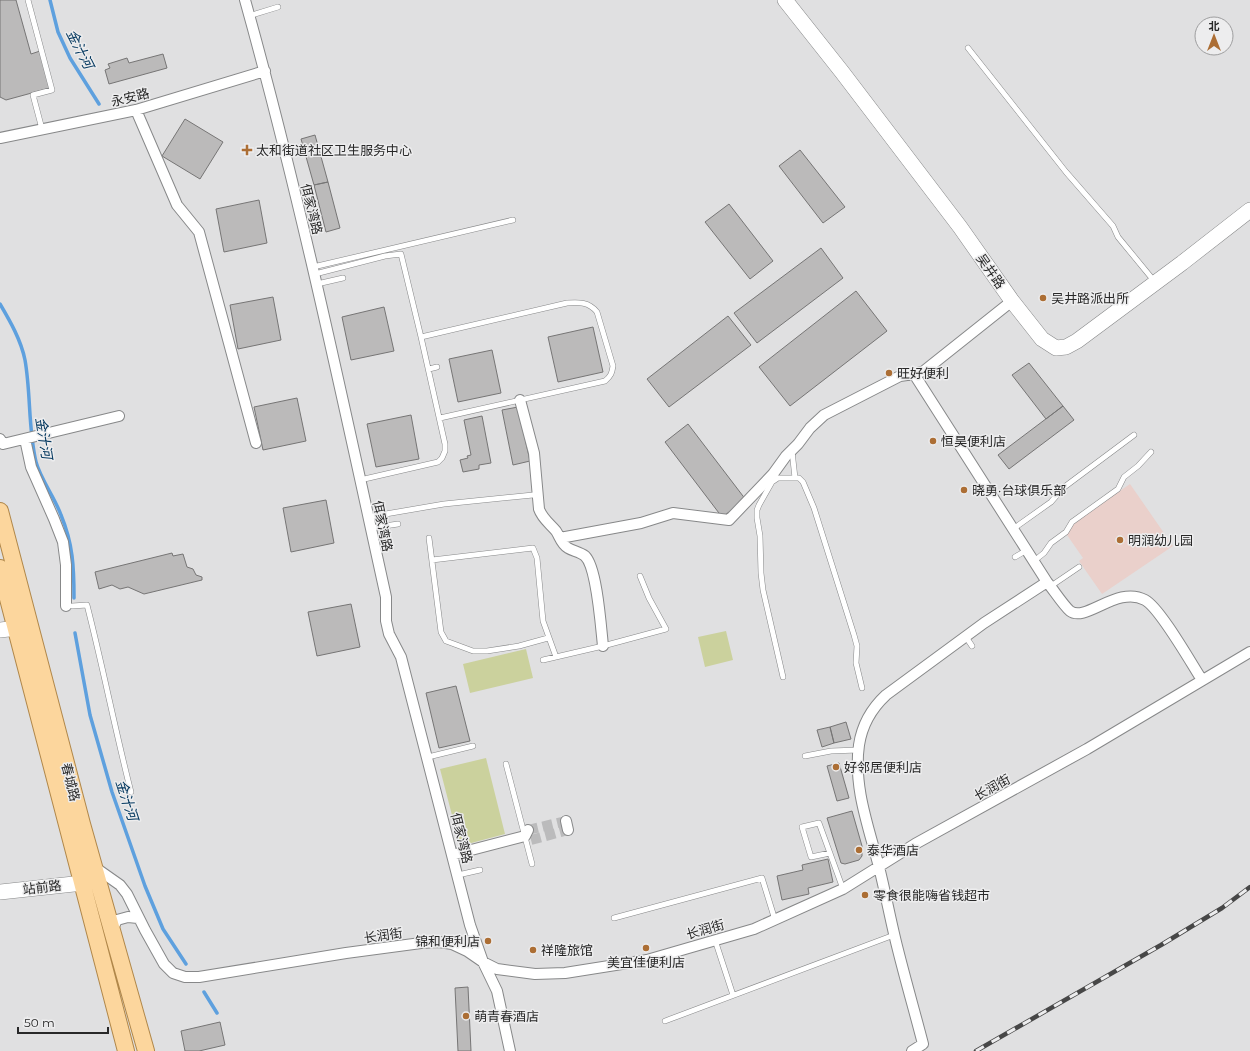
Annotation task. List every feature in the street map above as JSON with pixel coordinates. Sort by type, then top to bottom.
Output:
[{"type":"main road","name":"春城路","points":[[0,511],[23,626],[83,883],[126,1051]]},
{"type":"main road","name":"春城路","points":[[0,568],[23,626],[146,1051]]},
{"type":"street","name":"佴家湾路","points":[[245,0],[265,71],[314,270],[386,597],[386,621],[389,634],[401,656],[470,925],[483,962],[497,991],[510,1051]]},
{"type":"street","name":"吴井路","points":[[785,0],[960,227],[1012,301],[1042,338],[1056,348],[1066,347],[1077,341],[1156,282],[1183,265],[1250,210]]},
{"type":"street","name":"永安路","points":[[0,138],[136,110],[265,71]]},
{"type":"street","points":[[136,110],[177,205],[199,232],[256,443]]},
{"type":"street","points":[[560,538],[635,524],[673,513],[729,520],[772,474],[810,428],[824,415],[900,376],[924,371],[1012,301]]},
{"type":"street","points":[[914,374],[1049,584],[1070,611],[1076,614],[1084,614],[1121,597],[1144,600],[1153,606],[1202,680]]},
{"type":"street","points":[[520,400],[534,453],[539,509],[541,516],[556,532],[562,544],[585,556],[588,562],[594,578],[597,594],[603,646]]},
{"type":"street","points":[[0,439],[3,444],[119,416]]},
{"type":"street","points":[[25,439],[30,467],[54,518],[63,542],[69,606]]},
{"type":"street","points":[[912,1051],[923,1044],[894,935],[861,797],[858,750],[862,729],[876,704],[886,695],[966,637],[1049,584]]},
{"type":"street","points":[[0,630],[23,626]]},
{"type":"street","name":"长润街","points":[[93,866],[120,885],[127,894],[138,918],[164,964],[173,973],[185,977],[199,977],[338,954],[439,942],[452,944],[497,969],[511,972],[535,974],[565,973],[647,960],[754,929],[843,889],[879,868],[915,844],[1087,749],[1250,652]]},
{"type":"street","points":[[452,855],[528,835]]},
{"type":"street","name":"站前路","points":[[0,892],[83,883]]},
{"type":"street","points":[[112,930],[117,920],[128,917],[138,918]]},
{"type":"lane","points":[[28,0],[52,90],[33,95],[42,129]]},
{"type":"lane","points":[[249,16],[278,7]]},
{"type":"lane","points":[[968,48],[1066,172],[1113,226],[1118,237],[1156,282]]},
{"type":"lane","points":[[314,270],[513,220]]},
{"type":"lane","points":[[314,270],[401,254],[422,336],[440,418],[445,451],[442,458],[438,462],[360,480]]},
{"type":"lane","points":[[317,284],[343,278]]},
{"type":"lane","points":[[422,336],[567,303],[578,302],[592,306],[597,312],[613,366],[610,377],[605,381],[440,418]]},
{"type":"lane","points":[[429,369],[437,367]]},
{"type":"lane","points":[[1013,529],[1051,502],[1063,488],[1134,435]]},
{"type":"lane","points":[[792,451],[795,478]]},
{"type":"lane","points":[[1034,561],[1044,553],[1051,543],[1066,532],[1072,522],[1118,489],[1124,477],[1138,466],[1151,452]]},
{"type":"lane","points":[[783,677],[763,590],[757,510],[772,482],[778,478],[799,478],[807,489],[830,557],[857,646],[856,663],[862,688]]},
{"type":"lane","points":[[368,517],[444,504],[533,495]]},
{"type":"lane","points":[[371,528],[398,524]]},
{"type":"lane","points":[[429,538],[441,632],[446,641],[473,651],[487,651],[519,646],[548,638]]},
{"type":"lane","points":[[432,560],[533,548],[537,558],[543,621],[556,657]]},
{"type":"lane","points":[[1015,557],[1027,550]]},
{"type":"lane","points":[[1049,584],[1079,567]]},
{"type":"lane","points":[[543,660],[666,629],[649,598],[640,576]]},
{"type":"lane","points":[[69,606],[87,605],[103,667],[117,736],[131,792]]},
{"type":"lane","points":[[966,637],[972,646]]},
{"type":"lane","points":[[428,757],[474,746]]},
{"type":"lane","points":[[805,756],[832,751],[858,750]]},
{"type":"lane","points":[[506,764],[528,835],[532,864]]},
{"type":"lane","points":[[830,853],[811,857],[802,826],[819,823],[830,853],[843,889]]},
{"type":"lane","points":[[458,875],[480,870]]},
{"type":"lane","points":[[614,918],[762,878],[775,920]]},
{"type":"lane","points":[[665,1021],[894,935]]},
{"type":"lane","points":[[715,940],[733,995]]},
{"type":"shaded area","name":"明润幼儿园","points":[[1130,484],[1173,546],[1102,594],[1079,561],[1083,558],[1067,535],[1072,524]]},
{"type":"green space","points":[[726,631],[733,660],[705,667],[698,637]]},
{"type":"green space","points":[[526,649],[533,678],[470,693],[463,664]]},
{"type":"green space","points":[[486,758],[505,834],[460,846],[440,769]]},
{"type":"building","points":[[0,0],[16,0],[31,54],[40,51],[50,88],[6,100],[0,97]]},
{"type":"building","points":[[163,54],[167,68],[109,84],[105,70],[110,68],[108,64],[127,58],[129,63]]},
{"type":"building","points":[[185,119],[223,142],[200,179],[162,156]]},
{"type":"building","points":[[315,135],[328,182],[314,185],[301,139]]},
{"type":"building","points":[[800,150],[845,207],[823,223],[779,166]]},
{"type":"building","points":[[328,182],[340,228],[326,232],[314,185]]},
{"type":"building","points":[[259,200],[267,243],[224,252],[216,209]]},
{"type":"building","points":[[729,204],[773,261],[750,279],[705,222]]},
{"type":"building","points":[[821,248],[843,278],[757,343],[734,313]]},
{"type":"building","points":[[856,291],[887,331],[790,406],[759,367]]},
{"type":"building","points":[[273,297],[281,340],[238,349],[230,305]]},
{"type":"building","points":[[384,307],[394,351],[351,360],[342,317]]},
{"type":"building","points":[[728,316],[751,345],[669,407],[647,379]]},
{"type":"building","points":[[593,327],[603,372],[558,382],[548,337]]},
{"type":"building","points":[[492,350],[501,393],[458,402],[449,359]]},
{"type":"building","points":[[1029,363],[1063,406],[1046,419],[1012,375]]},
{"type":"building","points":[[297,398],[306,441],[263,450],[254,407]]},
{"type":"building","points":[[1063,406],[1074,420],[1009,469],[998,455]]},
{"type":"building","points":[[518,407],[530,461],[513,465],[502,410]]},
{"type":"building","points":[[411,415],[419,459],[376,467],[367,424]]},
{"type":"building","points":[[482,416],[491,463],[479,465],[479,469],[463,472],[460,460],[468,458],[467,456],[471,455],[464,420]]},
{"type":"building","points":[[688,424],[746,500],[722,517],[665,442]]},
{"type":"building","points":[[326,500],[334,543],[291,552],[283,508]]},
{"type":"building","points":[[172,553],[173,556],[183,554],[187,567],[193,569],[196,575],[202,577],[202,580],[144,594],[128,587],[120,589],[112,585],[99,589],[95,572]]},
{"type":"building","points":[[351,604],[360,647],[317,656],[308,612]]},
{"type":"building","points":[[456,686],[470,741],[439,748],[426,693]]},
{"type":"building","points":[[846,722],[851,739],[834,743],[830,727]]},
{"type":"building","points":[[830,727],[834,743],[822,747],[817,730]]},
{"type":"building","points":[[839,763],[849,798],[837,801],[827,766]]},
{"type":"building","points":[[852,811],[862,846],[862,856],[859,860],[845,864],[841,863],[827,818]]},
{"type":"building","points":[[828,859],[833,882],[808,888],[809,894],[782,900],[777,876],[803,870],[802,865]]},
{"type":"building","points":[[468,987],[471,1051],[458,1051],[455,988]]},
{"type":"building","points":[[220,1022],[225,1045],[199,1051],[185,1051],[181,1031]]},
{"type":"waterway","name":"金汁河","points":[[50,0],[58,32],[70,58],[99,104]]},
{"type":"waterway","name":"金汁河","points":[[0,304],[15,331],[25,360],[33,449],[38,468],[58,508],[68,536],[74,576],[74,598]]},
{"type":"waterway","name":"金汁河","points":[[75,633],[90,715],[112,792],[145,886],[163,929],[186,964]]},
{"type":"waterway","name":"金汁河","points":[[204,992],[217,1013]]},
{"type":"tunnel","points":[[528,830],[566,821]]},
{"type":"tunnel","points":[[531,840],[568,830]]},
{"type":"railway","points":[[976,1051],[1161,945],[1222,908],[1250,887]]},
{"type":"place","name":"太和街道社区卫生服务中心","points":[[247,150]]},
{"type":"place","name":"吴井路派出所","points":[[1043,298]]},
{"type":"place","name":"旺好便利","points":[[889,373]]},
{"type":"place","name":"恒昊便利店","points":[[933,441]]},
{"type":"place","name":"晓勇·台球俱乐部","points":[[964,490]]},
{"type":"place","name":"明润幼儿园","points":[[1120,540]]},
{"type":"place","name":"好邻居便利店","points":[[836,767]]},
{"type":"place","name":"泰华酒店","points":[[859,850]]},
{"type":"place","name":"零食很能嗨省钱超市","points":[[865,895]]},
{"type":"place","name":"锦和便利店","points":[[488,941]]},
{"type":"place","name":"美宜佳便利店","points":[[646,948]]},
{"type":"place","name":"祥隆旅馆","points":[[533,950]]},
{"type":"place","name":"萌青春酒店","points":[[466,1016]]}]
